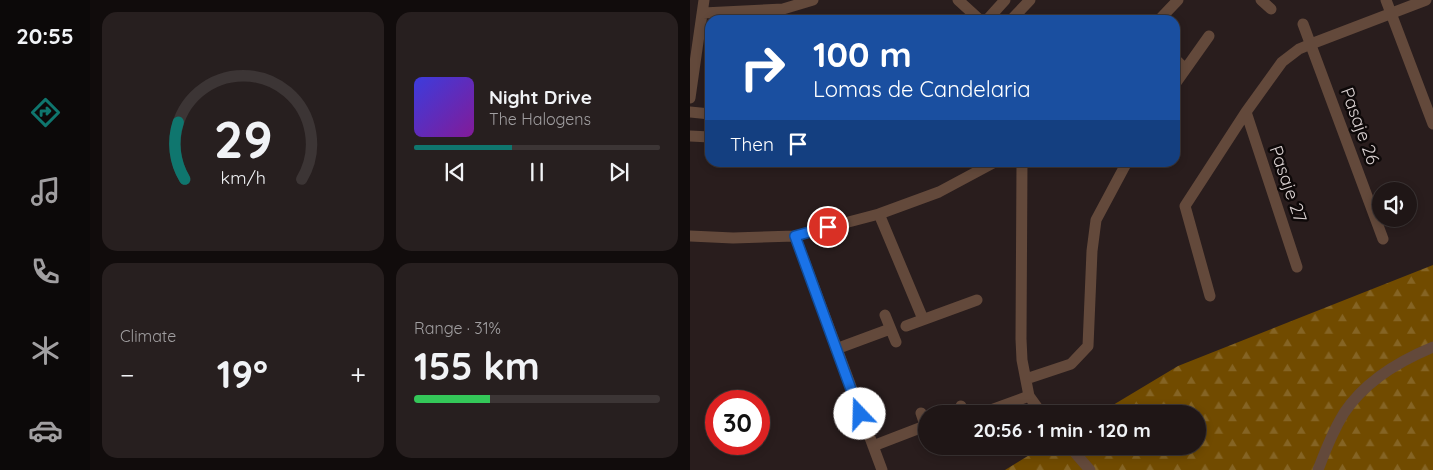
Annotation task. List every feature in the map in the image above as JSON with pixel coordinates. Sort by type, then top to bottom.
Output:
[{"type":"street","points":[[690,98],[704,0]]},
{"type":"street","points":[[703,13],[783,9],[813,0]]},
{"type":"street","points":[[958,0],[974,15]]},
{"type":"street","points":[[992,15],[1005,0]]},
{"type":"street","points":[[1016,15],[1030,0]]},
{"type":"street","points":[[1164,15],[1178,0]]},
{"type":"street","points":[[1261,0],[1271,9]]},
{"type":"street","points":[[1386,0],[1433,124]]},
{"type":"street","points":[[1210,296],[1185,206],[1246,112],[1282,62],[1311,44],[1426,0]]},
{"type":"street","name":"Pasaje 26","points":[[1304,24],[1383,239]]},
{"type":"street","points":[[1180,75],[1208,36]]},
{"type":"street","points":[[1180,64],[1184,68]]},
{"type":"street","points":[[690,112],[705,114]]},
{"type":"street","name":"Pasaje 27","points":[[1246,112],[1297,267]]},
{"type":"street","points":[[690,136],[705,137]]},
{"type":"street","points":[[690,236],[733,238],[795,236],[879,214],[939,192],[986,167]]},
{"type":"street","points":[[1022,167],[1021,339],[1029,396],[1036,405]]},
{"type":"street","points":[[1026,379],[1071,364],[1088,346],[1096,220],[1124,167]]},
{"type":"street","points":[[879,214],[923,319]]},
{"type":"street","points":[[795,236],[882,470]]},
{"type":"street","points":[[906,326],[977,300]]},
{"type":"street","points":[[885,315],[896,342]]},
{"type":"street","points":[[836,349],[890,329]]},
{"type":"street","points":[[1318,470],[1326,448],[1344,413],[1365,388],[1390,369],[1415,354],[1433,347]]},
{"type":"street","points":[[1004,405],[1029,396]]},
{"type":"street","points":[[873,446],[918,430]]},
{"type":"street","points":[[1077,455],[1090,470]]},
{"type":"green space","points":[[1433,265],[1433,470],[1005,470],[1029,455],[1206,455],[1206,405],[1113,405],[1178,366]]},
{"type":"route","points":[[828,227],[795,236],[860,414]]}]
